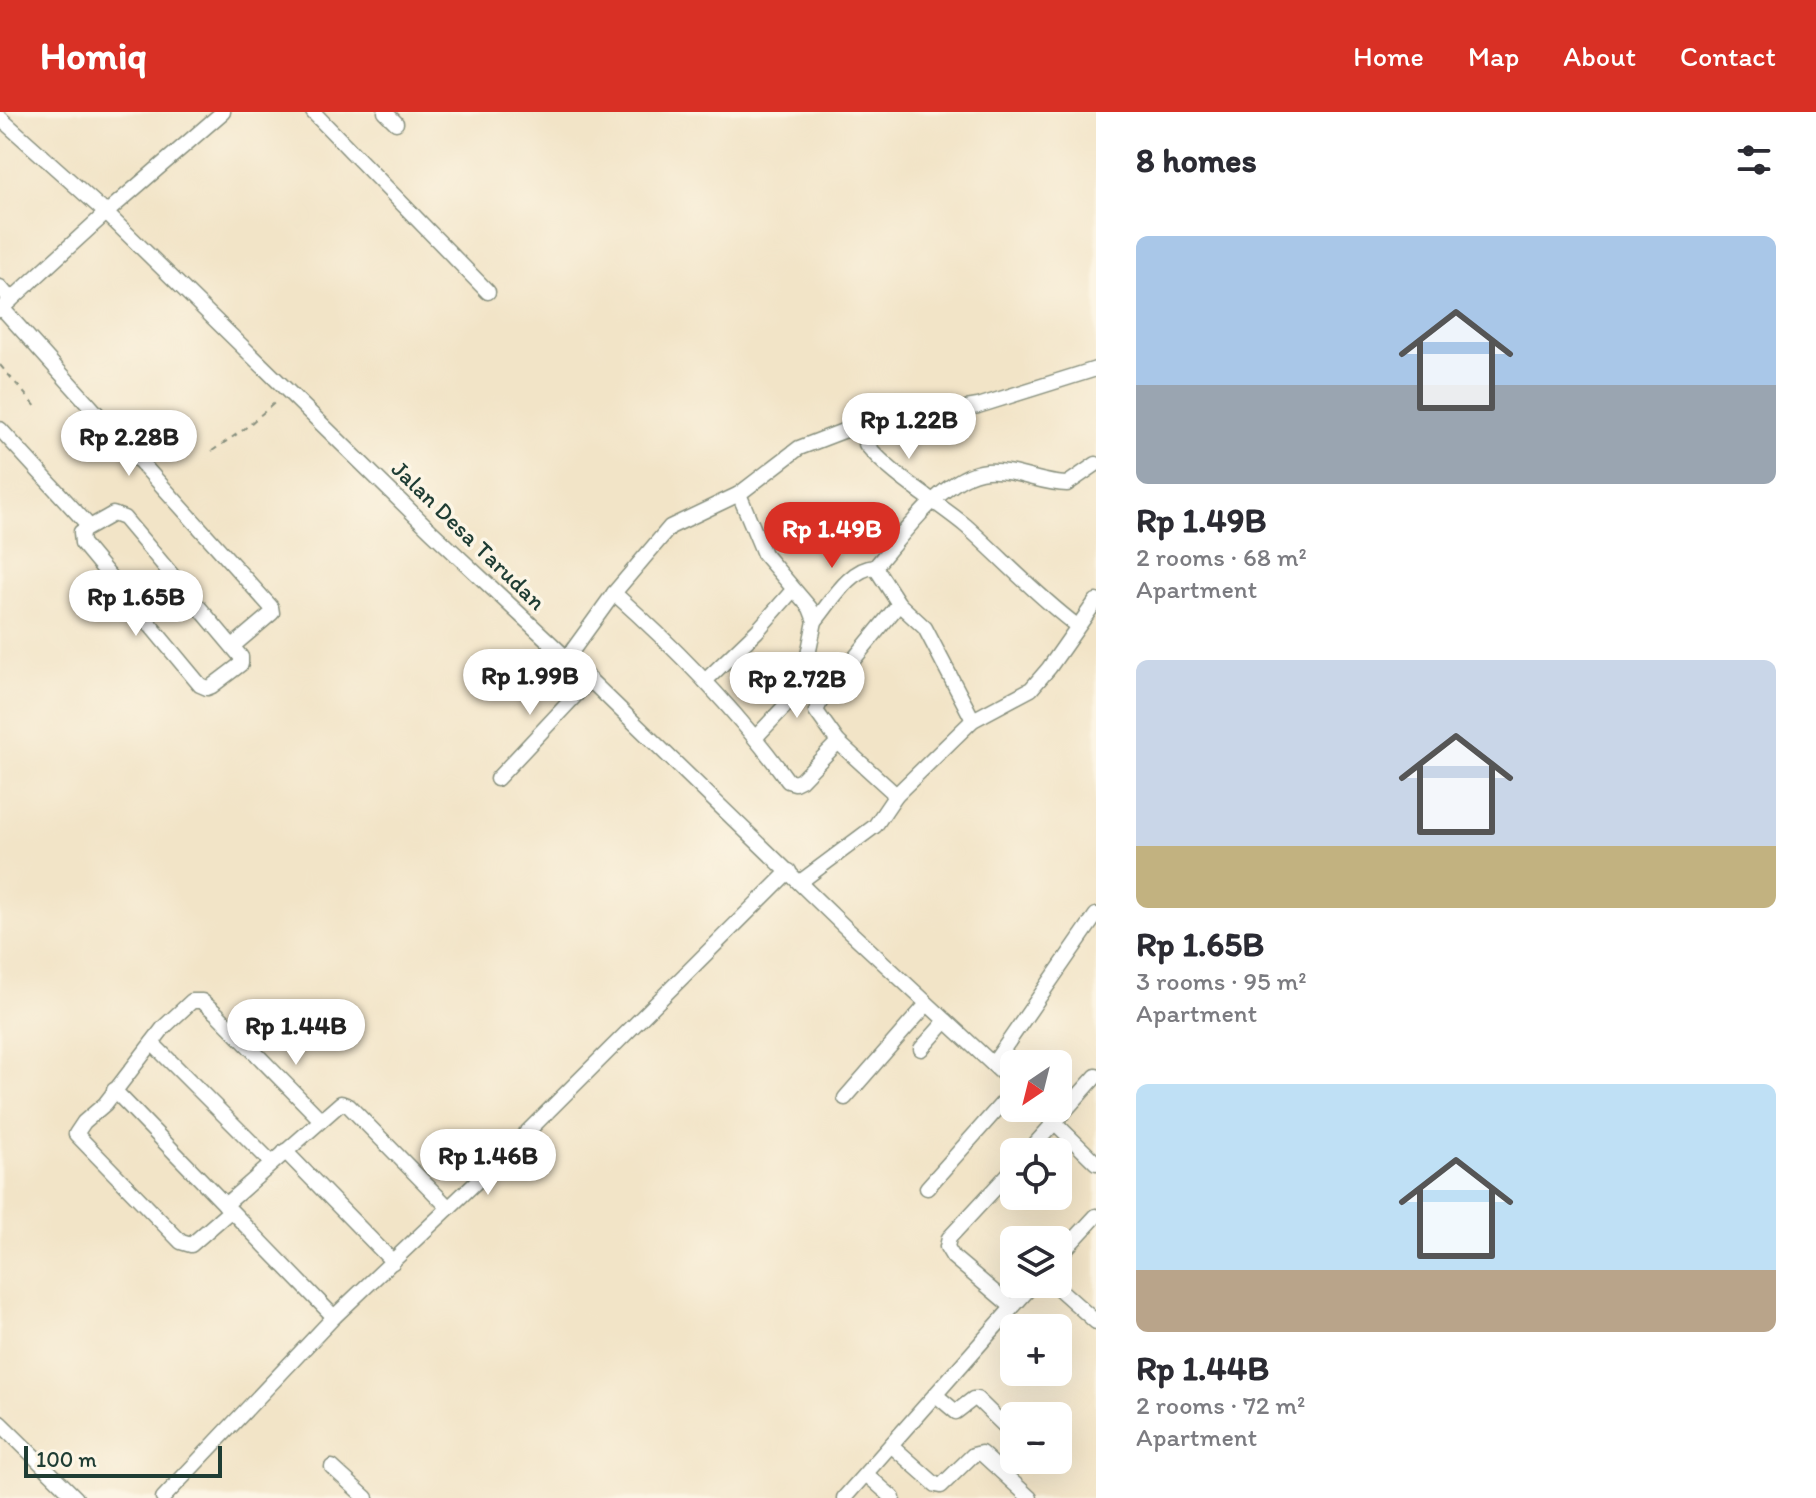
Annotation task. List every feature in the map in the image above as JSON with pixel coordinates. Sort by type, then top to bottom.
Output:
[{"type":"street","points":[[4,306],[223,112]]},
{"type":"street","points":[[313,112],[488,292]]},
{"type":"street","points":[[385,112],[396,123]]},
{"type":"street","name":"Jalan Desa Tarudan","points":[[0,118],[106,213],[1000,1072]]},
{"type":"street","points":[[0,287],[4,306],[271,607],[272,613],[233,646]]},
{"type":"street","points":[[567,658],[670,527],[739,494],[799,448],[851,428],[978,406],[1096,369]]},
{"type":"street","points":[[0,429],[89,526]]},
{"type":"street","points":[[866,444],[887,467],[965,526],[1077,626]]},
{"type":"street","points":[[756,737],[801,689],[815,621],[844,584],[869,567],[875,567],[933,501],[973,474],[987,471],[1067,484],[1096,464]]},
{"type":"street","points":[[739,494],[764,554],[810,608],[815,621]]},
{"type":"street","points":[[113,514],[120,515],[233,646],[241,657],[241,664],[212,686],[207,688],[200,685],[82,543],[79,536],[89,526],[113,514]]},
{"type":"street","points":[[875,567],[899,604],[925,628],[973,720]]},
{"type":"street","points":[[705,681],[757,631],[793,590]]},
{"type":"street","points":[[618,597],[705,681],[756,737],[788,781],[795,783],[801,780],[838,742]]},
{"type":"street","points":[[800,882],[875,826],[896,795],[973,720],[1031,689],[1096,601]]},
{"type":"street","points":[[896,795],[838,742],[819,717],[817,705],[899,604]]},
{"type":"street","points":[[497,779],[590,680]]},
{"type":"street","points":[[163,1498],[334,1317],[449,1208],[789,871]]},
{"type":"street","points":[[993,1064],[1096,915]]},
{"type":"street","points":[[320,1119],[245,1040],[202,1001],[192,1001],[152,1043],[105,1104],[76,1133],[181,1242],[191,1245],[272,1163],[341,1103],[349,1106],[449,1208]]},
{"type":"street","points":[[845,1098],[927,1004]]},
{"type":"street","points":[[921,1049],[946,1021]]},
{"type":"street","points":[[152,1043],[272,1163]]},
{"type":"street","points":[[1072,1104],[1096,1076]]},
{"type":"street","points":[[114,1090],[334,1317]]},
{"type":"street","points":[[927,1188],[1000,1103]]},
{"type":"street","points":[[1041,1138],[1056,1122],[1096,1163]]},
{"type":"street","points":[[285,1151],[393,1262]]},
{"type":"street","points":[[1000,1183],[949,1238],[947,1247],[953,1257],[1012,1307]]},
{"type":"street","points":[[1072,1242],[1096,1216]]},
{"type":"street","points":[[844,1498],[1020,1298]]},
{"type":"street","points":[[1069,1298],[1096,1322]]},
{"type":"street","points":[[937,1396],[956,1412],[977,1399],[1000,1421]]},
{"type":"street","points":[[0,1423],[76,1498]]},
{"type":"street","points":[[891,1445],[936,1485],[946,1484],[973,1455],[981,1453],[1030,1498]]},
{"type":"street","points":[[332,1467],[366,1498]]},
{"type":"street","points":[[866,1474],[893,1498]]},
{"type":"path","points":[[0,365],[38,409]]},
{"type":"path","points":[[212,451],[243,430],[288,391]]}]
